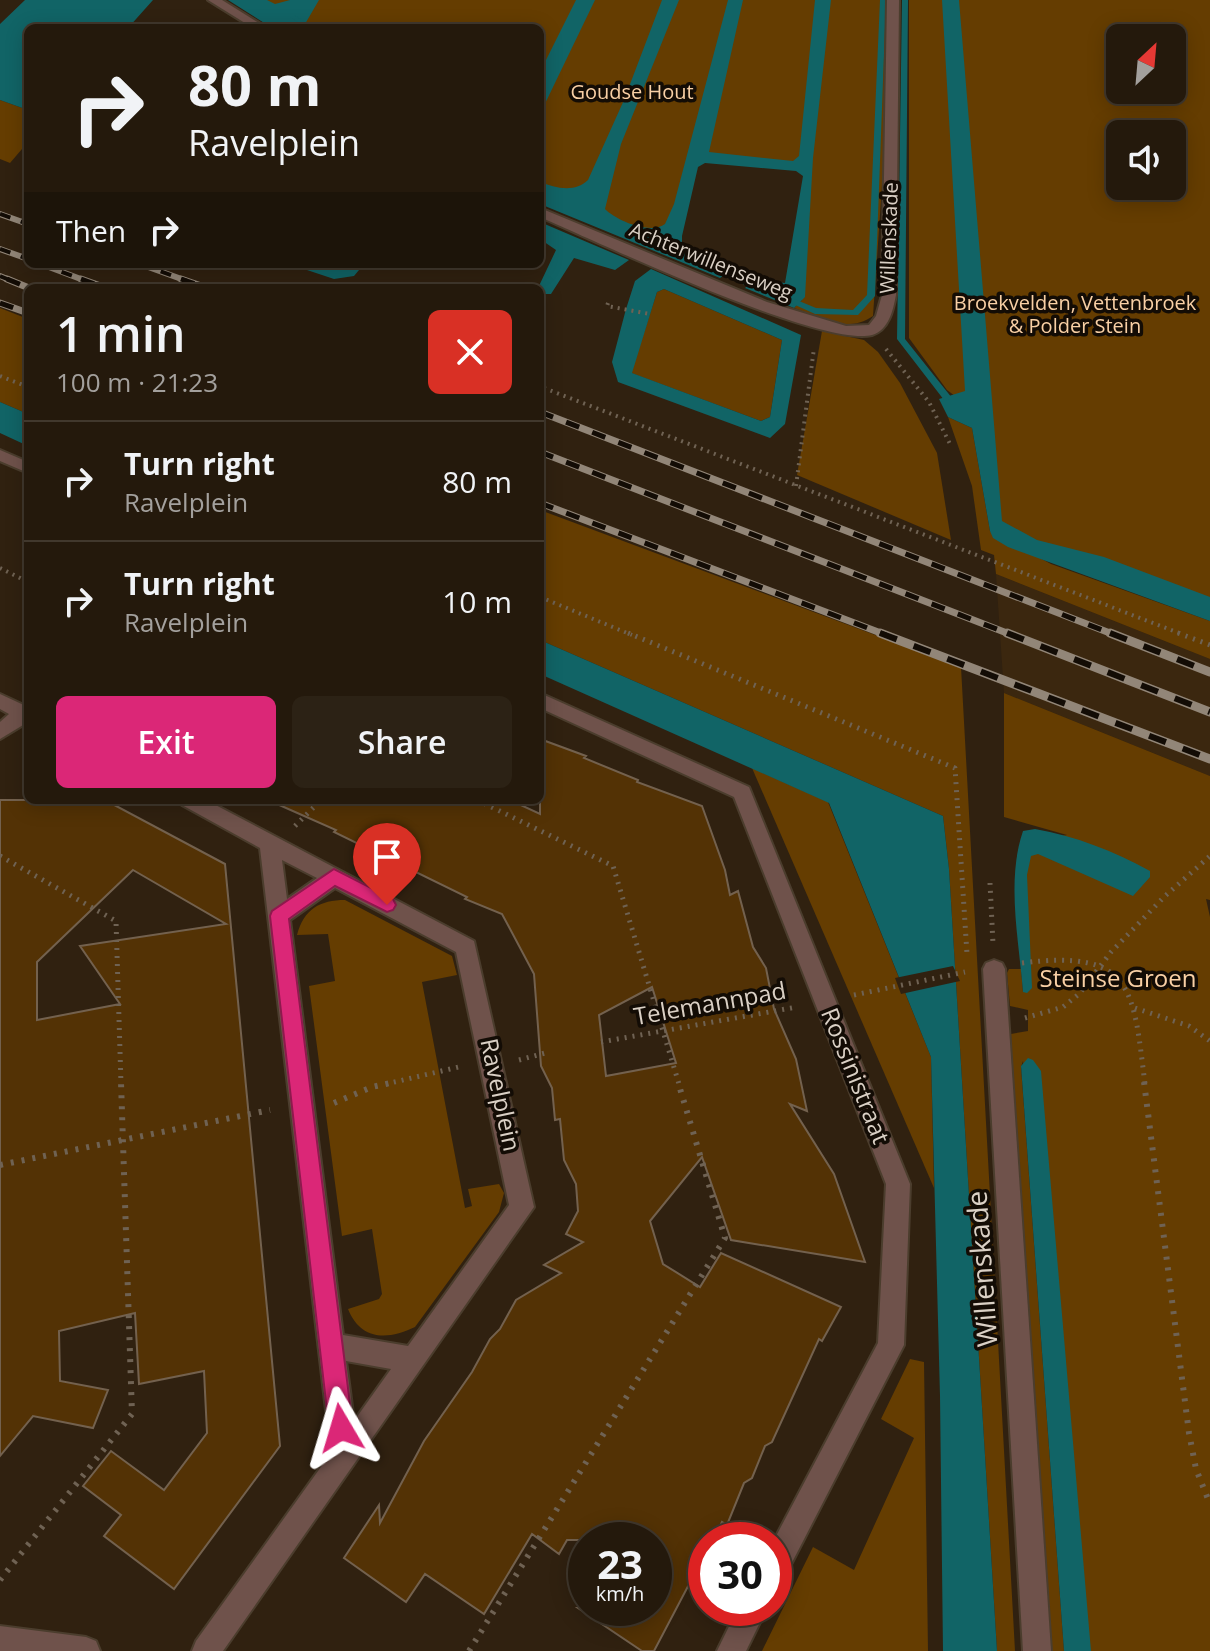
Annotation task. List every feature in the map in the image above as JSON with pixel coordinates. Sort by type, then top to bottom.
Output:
[{"type":"street","points":[[214,0],[254,24]]},
{"type":"street","name":"Willenskade","points":[[871,331],[881,323],[889,295],[893,0]]},
{"type":"street","name":"Achterwillenseweg","points":[[544,214],[778,312],[855,333],[871,331]]},
{"type":"street","points":[[0,455],[24,466]]},
{"type":"street","points":[[0,701],[24,713]]},
{"type":"street","name":"Rossinistraat","points":[[544,702],[742,792],[898,1184],[891,1345],[792,1534]]},
{"type":"street","points":[[0,732],[24,715]]},
{"type":"street","name":"Ravelplein","points":[[196,804],[466,947],[522,1207],[206,1651]]},
{"type":"street","points":[[270,844],[345,1456]]},
{"type":"street","points":[[279,916],[334,877]]},
{"type":"street","name":"Willenskade","points":[[994,969],[1037,1651]]},
{"type":"street","points":[[332,1346],[413,1360]]},
{"type":"street","points":[[731,1651],[744,1626]]},
{"type":"street","points":[[0,1640],[86,1651]]},
{"type":"path","points":[[608,303],[607,306],[625,311],[650,314]]},
{"type":"path","points":[[796,486],[817,324]]},
{"type":"path","points":[[871,331],[929,402],[950,444]]},
{"type":"path","points":[[0,376],[24,385]]},
{"type":"path","points":[[544,388],[1210,645]]},
{"type":"path","points":[[0,568],[24,580]]},
{"type":"path","points":[[544,599],[955,768],[967,955]]},
{"type":"path","points":[[469,1651],[725,1238],[613,866],[485,804]]},
{"type":"path","points":[[0,856],[116,921],[132,1414],[0,1580]]},
{"type":"path","points":[[996,1023],[1044,1015],[1063,1007],[1079,994],[1100,965],[1164,897],[1210,856]]},
{"type":"path","points":[[990,883],[994,969]]},
{"type":"path","points":[[1036,961],[1084,960],[1100,965],[1123,982],[1135,1008],[1189,1433],[1196,1469],[1210,1504]]},
{"type":"path","points":[[890,988],[957,974]]},
{"type":"path","name":"Telemannpad","points":[[601,1042],[825,1002]]},
{"type":"path","points":[[1135,1008],[1189,1026],[1210,1041]]},
{"type":"shaded area","points":[[996,574],[1210,659],[1210,776],[1004,693]]},
{"type":"green space","name":"Goudse Hout","points":[[237,0],[889,0],[886,128],[873,316],[844,324],[794,308],[802,300],[809,169],[695,159],[665,242],[544,189],[544,24],[276,24]]},
{"type":"green space","name":"Broekvelden, Vettenbroek & Polder Stein","points":[[909,0],[1210,0],[1210,612],[993,533],[983,417],[947,390],[909,338]]},
{"type":"green space","points":[[0,100],[24,109],[24,147],[10,163],[0,159]]},
{"type":"green space","points":[[664,289],[782,340],[770,417],[761,421],[631,373],[657,292]]},
{"type":"green space","points":[[0,308],[24,317],[24,412],[0,402]]},
{"type":"green space","points":[[822,331],[864,340],[878,352],[900,383],[937,453],[951,540],[797,475]]},
{"type":"green space","points":[[948,417],[972,428],[990,531],[1051,564],[1210,621],[1210,659],[996,574],[994,555],[981,550],[972,486]]},
{"type":"green space","points":[[544,511],[961,667],[1015,1651],[997,1651],[949,869],[943,816],[544,642]]},
{"type":"green space","name":"Steinse Groen","points":[[1004,693],[1210,776],[1210,900],[1206,899],[1210,917],[1210,1651],[1070,1651],[1023,1061],[1021,1067],[1064,1651],[1050,1651],[1012,1066],[1011,1034],[1028,1031],[1028,1010],[1010,1006],[1007,973],[1009,969],[1021,969],[1023,992],[1023,842],[1067,835],[1004,817]]},
{"type":"green space","points":[[752,768],[828,802],[931,1057],[934,1188]]},
{"type":"green space","points":[[345,900],[452,956],[457,975],[422,982],[465,1208],[472,1206],[468,1189],[499,1184],[504,1193],[499,1212],[415,1327],[395,1334],[376,1335],[368,1332],[360,1327],[348,1309],[379,1299],[382,1294],[372,1229],[342,1236],[309,986],[335,981],[328,934],[297,935],[304,919],[314,908]]},
{"type":"green space","points":[[910,1359],[924,1362],[928,1651],[762,1651],[774,1626],[792,1626],[792,1590],[813,1547],[854,1570],[914,1438],[881,1419]]},
{"type":"water","points":[[25,0],[153,0],[132,24],[24,24],[24,109],[0,100],[0,24]]},
{"type":"water","points":[[228,0],[267,0],[275,4],[290,0],[319,0],[305,24],[266,24]]},
{"type":"water","points":[[576,0],[595,0],[544,106],[544,64]]},
{"type":"water","points":[[662,0],[679,0],[621,144],[605,209],[626,222],[659,227],[665,224],[674,204],[728,0],[743,0],[709,152],[793,161],[799,156],[815,0],[831,0],[813,158],[805,297],[794,308],[745,288],[754,279],[785,283],[803,176],[796,171],[705,163],[698,167],[682,248],[689,255],[729,271],[720,278],[544,206],[544,183],[571,188],[588,180],[624,100]]},
{"type":"water","points":[[942,0],[959,0],[1002,521],[1037,540],[1104,557],[1210,597],[1210,621],[1008,547],[993,538],[972,428],[948,417],[939,399],[965,391]]},
{"type":"water","points":[[544,224],[629,260],[615,270],[574,258],[551,294],[544,294],[544,284],[540,284],[556,250],[544,242]]},
{"type":"water","points":[[301,268],[361,268],[354,276],[334,279]]},
{"type":"water","points":[[651,269],[801,335],[785,424],[770,438],[618,382],[612,362],[635,281]],"holes":[[[664,289],[782,340],[770,417],[761,421],[632,373],[657,292]]]},
{"type":"water","points":[[0,402],[24,412],[24,444],[0,433]]},
{"type":"water","points":[[544,642],[943,816],[949,869],[997,1651],[943,1651],[931,1057],[829,803],[544,676]]},
{"type":"water","points":[[1035,829],[1108,851],[1150,871],[1150,877],[1133,896],[1038,854],[1031,856],[1027,875],[1032,988],[1027,993],[1023,992],[1014,890],[1023,831]]},
{"type":"water","points":[[1028,1058],[1041,1071],[1091,1651],[1064,1651],[1021,1066]]},
{"type":"pier","points":[[953,966],[960,981],[901,994],[895,978]]},
{"type":"building","points":[[544,740],[586,756],[584,758],[637,782],[702,806],[725,870],[730,895],[738,891],[753,947],[766,968],[774,1009],[796,1059],[807,1111],[790,1104],[834,1174],[865,1262],[731,1240],[702,1157],[650,1221],[663,1264],[700,1287],[721,1253],[841,1307],[822,1341],[819,1339],[772,1442],[765,1446],[752,1478],[744,1483],[728,1522],[688,1522],[688,1586],[672,1617],[672,1522],[568,1522],[568,1540],[559,1554],[532,1534],[484,1614],[425,1574],[406,1602],[344,1558],[379,1505],[380,1523],[424,1441],[472,1372],[516,1300],[561,1273],[544,1265],[583,1242],[566,1234],[578,1211],[576,1184],[564,1160],[560,1119],[555,1120],[552,1088],[541,1066],[534,974],[502,914],[465,899],[467,897],[334,832],[336,830],[277,804],[519,804],[540,814],[540,804],[544,804]],"holes":[[[652,987],[676,1063],[606,1076],[599,1015]]]},
{"type":"building","points":[[0,800],[24,800],[24,804],[112,804],[225,864],[280,1446],[174,1589],[104,1536],[121,1515],[83,1486],[111,1451],[164,1490],[207,1433],[204,1371],[139,1384],[135,1313],[59,1331],[60,1381],[108,1390],[93,1428],[33,1416],[0,1456]],"holes":[[[133,870],[226,924],[80,946],[120,1004],[37,1020],[37,962]]]},
{"type":"building","points":[[605,1626],[667,1626],[654,1651],[642,1651]]},
{"type":"waterway","points":[[784,298],[815,311],[855,313],[871,296],[883,0]]},
{"type":"waterway","points":[[905,0],[901,339],[947,398]]},
{"type":"waterway","points":[[292,16],[305,24]]},
{"type":"waterway","points":[[714,269],[763,289]]},
{"type":"railway","points":[[0,214],[24,223]]},
{"type":"railway","points":[[0,249],[24,258]]},
{"type":"railway","points":[[52,268],[86,281]]},
{"type":"railway","points":[[151,268],[187,281]]},
{"type":"railway","points":[[0,276],[12,281]]},
{"type":"railway","points":[[7,279],[24,286]]},
{"type":"railway","points":[[81,279],[95,284]]},
{"type":"railway","points":[[181,279],[195,284]]},
{"type":"railway","points":[[0,303],[24,312]]},
{"type":"railway","points":[[544,414],[1115,635]]},
{"type":"railway","points":[[544,454],[1012,635]]},
{"type":"railway","points":[[544,505],[886,635]]},
{"type":"railway","points":[[880,633],[1210,759]]},
{"type":"railway","points":[[1007,633],[1210,712]]},
{"type":"railway","points":[[1110,633],[1210,672]]},
{"type":"route","points":[[341,1428],[279,916],[334,877],[387,905]]}]
